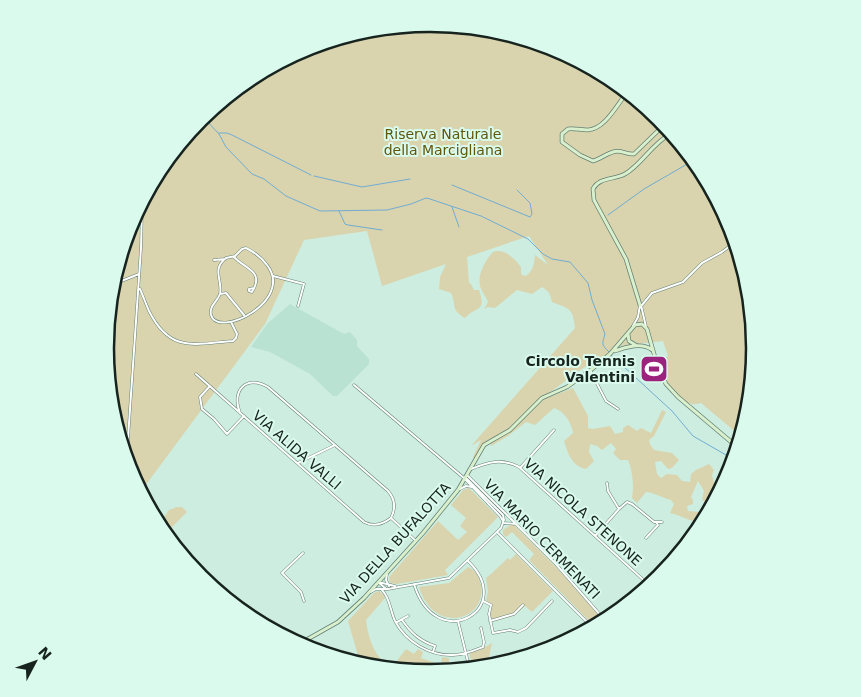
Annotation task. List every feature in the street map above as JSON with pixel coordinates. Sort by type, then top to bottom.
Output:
[{"type":"street","points":[[623,98],[607,119],[599,126],[588,130],[568,128],[562,134],[562,142],[580,155],[593,161],[613,151],[628,155],[634,154],[659,130]]},
{"type":"street","points":[[665,137],[630,171],[600,181],[593,189],[594,200],[624,255],[641,305],[653,353],[666,385],[732,443]]},
{"type":"street","points":[[128,440],[141,223]]},
{"type":"street","points":[[653,353],[648,347],[639,346],[629,341],[629,331],[638,317],[641,305],[652,293],[684,282],[702,263],[730,246]]},
{"type":"street","points":[[214,260],[234,256],[242,248],[248,249],[264,262],[273,276],[272,288],[268,297],[255,310],[231,322],[218,322],[212,316],[211,307],[220,294],[218,272],[224,259]]},
{"type":"street","points":[[234,256],[253,271],[256,280],[254,288]]},
{"type":"street","points":[[122,281],[139,274]]},
{"type":"street","points":[[273,276],[304,284],[298,306]]},
{"type":"street","points":[[138,287],[160,329],[177,342],[191,344],[232,341],[236,338],[237,333],[231,322]]},
{"type":"street","points":[[220,294],[226,293],[244,315]]},
{"type":"street","points":[[138,298],[144,298]]},
{"type":"street","points":[[633,326],[640,324],[647,329]]},
{"type":"street","name":"VIA DELLA BUFALOTTA","points":[[308,639],[338,622],[364,598],[416,541],[458,490],[486,444],[508,431],[542,398],[567,387],[590,370],[610,354],[629,331]]},
{"type":"street","points":[[639,346],[646,343],[648,336]]},
{"type":"street","name":"VIA DELLA BUFALOTTA","points":[[610,354],[622,348],[639,346]]},
{"type":"street","points":[[590,370],[606,401],[618,409]]},
{"type":"street","name":"VIA ALIDA VALLI","points":[[196,374],[364,522],[376,524],[391,518]]},
{"type":"street","points":[[240,413],[237,401],[241,389],[249,382],[260,383],[268,387],[392,496],[394,508],[391,518],[416,541]]},
{"type":"street","points":[[354,385],[466,478],[501,517],[504,523]]},
{"type":"street","points":[[210,386],[200,397],[202,409],[220,425],[224,432],[227,434],[244,416]]},
{"type":"street","points":[[520,468],[554,430]]},
{"type":"street","points":[[298,463],[335,445]]},
{"type":"street","name":"VIA NICOLA STENONE","points":[[471,469],[485,463],[498,461],[510,463],[520,468],[645,581]]},
{"type":"street","points":[[466,478],[472,487],[502,515],[508,516]]},
{"type":"street","name":"VIA MARIO CERMENATI","points":[[466,478],[511,518],[555,563],[600,615]]},
{"type":"street","points":[[607,483],[608,491],[619,509]]},
{"type":"street","points":[[458,490],[466,486],[472,487]]},
{"type":"street","points":[[594,536],[625,503],[629,503],[656,522],[662,522]]},
{"type":"street","points":[[502,515],[504,523]]},
{"type":"street","points":[[508,523],[511,518]]},
{"type":"street","points":[[646,538],[658,525],[656,522]]},
{"type":"street","points":[[504,523],[516,524]]},
{"type":"street","points":[[378,582],[389,586],[398,586],[449,578],[504,523]]},
{"type":"street","points":[[497,532],[587,622]]},
{"type":"street","points":[[303,553],[282,573],[301,592],[304,600]]},
{"type":"street","points":[[414,584],[420,600],[430,612],[443,620],[458,621],[473,614],[482,601],[484,590],[478,571],[468,561]]},
{"type":"street","points":[[389,586],[386,577],[393,565]]},
{"type":"street","points":[[378,582],[382,587],[388,589]]},
{"type":"street","points":[[364,598],[375,590],[392,589],[398,586]]},
{"type":"street","points":[[388,597],[392,589]]},
{"type":"street","points":[[382,590],[388,597],[396,622],[404,633],[414,643],[433,652],[452,655],[466,653],[484,646],[481,628]]},
{"type":"street","points":[[482,601],[491,605],[489,614],[493,633],[510,630],[518,632],[526,628],[552,601]]},
{"type":"street","points":[[490,621],[514,614],[523,605]]},
{"type":"street","points":[[396,622],[408,616]]},
{"type":"street","points":[[402,620],[410,632],[435,646],[433,652]]},
{"type":"street","points":[[458,621],[468,662]]},
{"type":"shaded area","points":[[290,304],[344,334],[350,332],[357,340],[357,346],[369,359],[369,364],[337,396],[333,396],[310,374],[270,352],[251,347],[267,324]]},
{"type":"green space","name":"Riserva Naturale della Marcigliana","points":[[430,32],[472,35],[532,49],[589,75],[639,111],[681,156],[714,209],[736,267],[746,328],[744,390],[735,432],[701,403],[689,403],[674,391],[658,363],[668,356],[663,341],[620,346],[580,370],[533,405],[509,429],[487,442],[474,460],[473,457],[481,440],[471,446],[575,328],[571,312],[552,302],[547,290],[542,287],[532,294],[517,290],[495,308],[488,307],[484,309],[488,302],[480,286],[480,276],[486,260],[493,252],[501,251],[515,260],[521,267],[522,275],[526,276],[532,269],[535,255],[548,265],[529,236],[467,257],[469,283],[474,290],[479,290],[482,302],[479,308],[465,318],[457,312],[451,293],[439,289],[440,277],[446,264],[382,286],[367,231],[304,240],[265,324],[146,485],[131,450],[117,390],[114,348],[117,307],[131,247],[157,190],[180,156],[207,125],[238,98],[272,75],[329,49],[389,35]]},
{"type":"green space","points":[[573,388],[588,416],[588,428],[610,426],[615,434],[623,432],[623,428],[628,425],[637,431],[641,428],[651,433],[662,410],[666,412],[654,436],[649,440],[650,444],[654,450],[672,453],[679,460],[672,468],[668,469],[661,461],[655,462],[657,474],[661,478],[667,474],[677,475],[682,481],[690,482],[691,474],[709,464],[714,470],[712,475],[714,483],[716,483],[706,504],[702,499],[704,491],[698,481],[691,497],[693,504],[687,506],[688,511],[699,512],[705,505],[695,521],[670,513],[674,504],[671,500],[653,493],[646,492],[637,503],[632,498],[633,479],[628,460],[620,460],[613,453],[616,449],[611,443],[602,450],[590,444],[589,452],[594,461],[586,469],[577,465],[569,455],[564,441],[573,433],[571,425],[564,415],[554,408],[535,425],[526,422],[491,446],[491,443],[507,433],[544,399]]},
{"type":"green space","points":[[469,488],[498,517],[445,570],[448,575],[397,584],[390,583],[389,577],[438,521],[458,540],[467,532],[460,526],[466,518],[451,505],[463,490]]},
{"type":"green space","points":[[182,507],[187,512],[171,528],[164,517],[169,510]]},
{"type":"green space","points":[[513,524],[557,568],[599,615],[589,621],[529,560],[534,554],[512,532],[506,537],[503,534],[503,530]]},
{"type":"green space","points":[[516,554],[553,591],[532,612],[525,606],[514,616],[494,621],[493,618],[490,619],[489,613],[492,605],[486,600],[488,592],[486,578],[508,558],[510,560]]},
{"type":"green space","points":[[468,567],[476,572],[480,581],[481,595],[477,605],[469,613],[459,617],[448,617],[436,613],[426,603],[419,587],[449,583]]},
{"type":"green space","points":[[379,591],[385,598],[366,620],[372,644],[382,661],[358,656],[348,621],[374,593]]},
{"type":"green space","points":[[492,643],[489,659],[471,662],[469,652],[480,650]]},
{"type":"green space","points":[[406,649],[414,654],[418,649],[423,652],[421,658],[438,664],[410,664],[396,663]]},
{"type":"green space","points":[[442,657],[449,658],[449,664],[441,664]]},
{"type":"waterway","points":[[209,123],[219,134],[226,147],[252,174],[264,179],[286,196],[320,211],[387,210],[426,198],[481,216],[528,239],[543,254],[552,259],[570,262],[588,283],[592,300],[605,334],[603,344],[609,352]]},
{"type":"waterway","points":[[219,133],[232,135],[311,175]]},
{"type":"waterway","points":[[608,215],[644,189],[687,164]]},
{"type":"waterway","points":[[314,176],[362,187],[410,179]]},
{"type":"waterway","points":[[452,185],[530,217],[532,214],[530,203],[517,190]]},
{"type":"waterway","points":[[452,207],[459,227]]},
{"type":"waterway","points":[[339,211],[345,224],[382,230]]},
{"type":"waterway","points":[[611,355],[672,411],[693,436],[728,456]]},
{"type":"place","name":"Circolo Tennis Valentini","points":[[654,369]]}]
